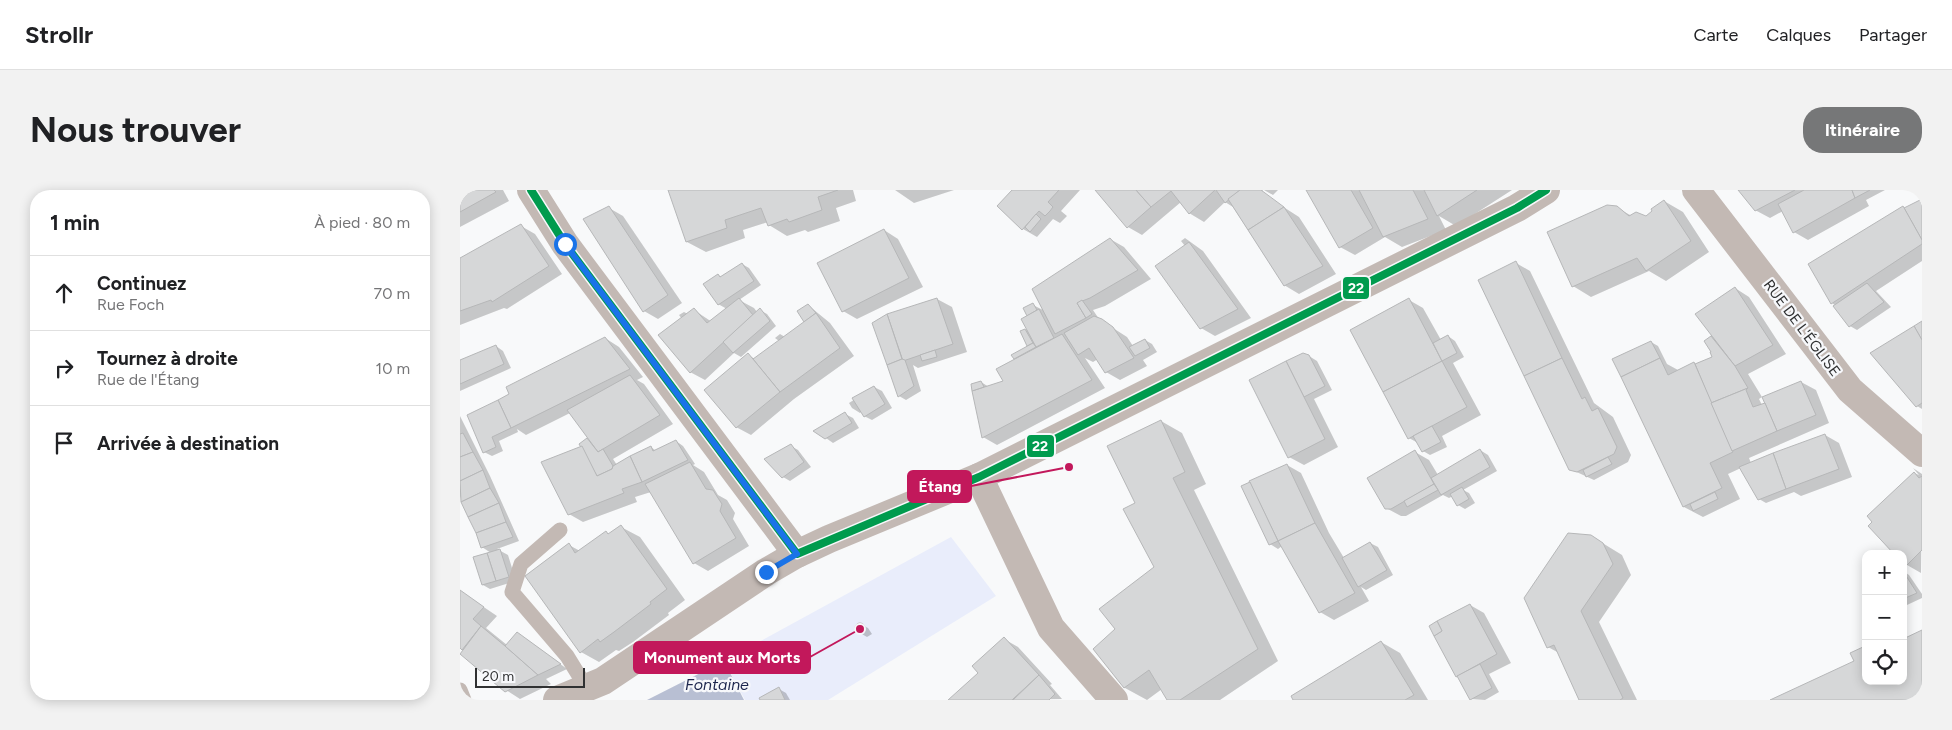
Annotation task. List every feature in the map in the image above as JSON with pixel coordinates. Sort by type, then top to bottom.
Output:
[{"type":"street","points":[[531,190],[565,244],[797,554]]},
{"type":"street","points":[[557,700],[600,689],[766,572],[797,554],[979,477],[1509,212],[1546,190]]},
{"type":"street","name":"RUE DE L'ÉGLISE","points":[[1696,190],[1850,390],[1920,448]]},
{"type":"street","points":[[979,477],[1050,628],[1114,700]]},
{"type":"lane","points":[[560,530],[521,564],[512,592],[567,656],[600,689]]},
{"type":"lane","points":[[460,690],[464,700]]},
{"type":"shaded area","points":[[951,537],[996,596],[828,700],[745,700],[724,661]]},
{"type":"water","name":"Fontaine","points":[[724,661],[744,700],[647,700]]},
{"type":"building","points":[[460,190],[494,190],[496,192],[460,212]]},
{"type":"building","points":[[668,190],[838,190],[818,197],[822,210],[789,222],[787,219],[768,226],[761,208],[725,220],[727,228],[686,242]]},
{"type":"building","points":[[1012,190],[1059,190],[1048,202],[1053,207],[1050,211],[1045,216],[1039,211],[1022,230],[997,206]]},
{"type":"building","points":[[1095,190],[1136,190],[1151,207],[1127,228]]},
{"type":"building","points":[[1136,190],[1215,190],[1189,214],[1171,191],[1151,207]]},
{"type":"building","points":[[1216,190],[1240,190],[1225,203]]},
{"type":"building","points":[[1240,190],[1261,190],[1284,207],[1248,230],[1228,199]]},
{"type":"building","points":[[1306,190],[1351,190],[1373,228],[1339,248]]},
{"type":"building","points":[[1359,190],[1413,190],[1428,219],[1383,237]]},
{"type":"building","points":[[1424,190],[1477,190],[1437,216]]},
{"type":"building","points":[[1738,190],[1795,190],[1755,211]]},
{"type":"building","points":[[1804,190],[1852,190],[1855,198],[1793,233],[1778,204]]},
{"type":"building","points":[[1852,190],[1870,190],[1855,198]]},
{"type":"building","points":[[1922,199],[1922,240],[1904,208]]},
{"type":"building","points":[[1664,200],[1691,241],[1646,271],[1637,258],[1572,287],[1547,232],[1607,205],[1617,206],[1629,216],[1636,212],[1646,216],[1652,211],[1651,209]]},
{"type":"building","points":[[609,206],[668,295],[643,312],[583,219]]},
{"type":"building","points":[[1903,206],[1922,240],[1922,244],[1831,304],[1808,264]]},
{"type":"building","points":[[1284,207],[1323,266],[1284,286],[1248,230]]},
{"type":"building","points":[[1036,214],[1041,219],[1030,232],[1025,227]]},
{"type":"building","points":[[521,224],[549,266],[492,302],[491,300],[460,311],[460,258]]},
{"type":"building","points":[[884,229],[909,278],[842,312],[817,263]]},
{"type":"building","points":[[1110,238],[1138,270],[1090,298],[1077,303],[1086,318],[1055,334],[1032,289]]},
{"type":"building","points":[[1189,242],[1238,309],[1200,329],[1155,266]]},
{"type":"building","points":[[1516,261],[1562,358],[1524,376],[1478,280]]},
{"type":"building","points":[[742,263],[754,281],[718,305],[703,284],[718,274],[720,277]]},
{"type":"building","points":[[1867,283],[1884,302],[1849,327],[1833,306]]},
{"type":"building","points":[[1735,287],[1773,345],[1735,366],[1695,314]]},
{"type":"building","points":[[739,298],[753,315],[690,373],[658,335],[694,308],[707,323]]},
{"type":"building","points":[[937,298],[953,344],[903,361],[887,314]]},
{"type":"building","points":[[1409,298],[1442,361],[1383,392],[1350,330]]},
{"type":"building","points":[[1082,300],[1092,314],[1086,318],[1077,303]]},
{"type":"building","points":[[1033,303],[1037,310],[1027,316],[1023,308]]},
{"type":"building","points":[[808,304],[816,313],[804,322],[797,311]]},
{"type":"building","points":[[760,308],[770,321],[733,353],[723,342]]},
{"type":"building","points":[[1039,309],[1054,338],[1036,347],[1021,319]]},
{"type":"building","points":[[816,313],[840,348],[780,392],[753,359]]},
{"type":"building","points":[[887,314],[902,359],[887,365],[872,323]]},
{"type":"building","points":[[1094,316],[1113,327],[1134,358],[1105,373],[1089,348],[1078,355],[1064,333]]},
{"type":"building","points":[[1922,321],[1922,340],[1914,326]]},
{"type":"building","points":[[1914,326],[1922,340],[1922,403],[1916,407],[1870,353]]},
{"type":"building","points":[[1025,329],[1033,343],[1027,346],[1020,331]]},
{"type":"building","points":[[1062,334],[1092,380],[982,438],[972,391],[1003,381],[996,369]]},
{"type":"building","points":[[1448,335],[1457,353],[1442,361],[1433,343]]},
{"type":"building","points":[[1711,336],[1735,366],[1748,388],[1711,403],[1695,364],[1712,357],[1704,341]]},
{"type":"building","points":[[605,337],[630,369],[511,428],[498,400],[509,394],[506,387]]},
{"type":"building","points":[[1145,339],[1150,348],[1135,356],[1129,347]]},
{"type":"building","points":[[1651,341],[1660,358],[1621,377],[1612,359]]},
{"type":"building","points":[[1033,343],[1036,347],[1014,359],[1011,355]]},
{"type":"building","points":[[496,345],[504,364],[460,384],[460,360]]},
{"type":"building","points":[[935,350],[937,357],[922,361],[920,355]]},
{"type":"building","points":[[748,353],[780,392],[736,428],[704,390]]},
{"type":"building","points":[[1303,353],[1309,355],[1325,386],[1304,397],[1286,361]]},
{"type":"building","points":[[1562,358],[1582,399],[1585,397],[1592,411],[1598,408],[1617,447],[1614,454],[1577,472],[1569,470],[1524,376]]},
{"type":"building","points":[[1660,358],[1668,375],[1694,362],[1733,452],[1710,463],[1722,488],[1683,507],[1621,377]]},
{"type":"building","points":[[902,359],[905,360],[914,386],[898,397],[887,365]]},
{"type":"building","points":[[1286,361],[1325,439],[1288,458],[1249,380]]},
{"type":"building","points":[[1442,361],[1467,407],[1408,439],[1383,392]]},
{"type":"building","points":[[630,375],[660,415],[598,452],[567,410]]},
{"type":"building","points":[[981,381],[984,387],[972,391],[971,384]]},
{"type":"building","points":[[1801,381],[1816,415],[1777,431],[1762,397]]},
{"type":"building","points":[[874,386],[885,404],[864,417],[852,398]]},
{"type":"building","points":[[1748,388],[1746,390],[1753,407],[1765,403],[1777,431],[1732,451],[1711,403]]},
{"type":"building","points":[[498,400],[511,428],[492,437],[496,447],[483,453],[467,415]]},
{"type":"building","points":[[845,412],[852,423],[825,439],[813,431]]},
{"type":"building","points":[[1161,420],[1185,472],[1173,478],[1258,649],[1180,700],[1167,700],[1149,670],[1124,688],[1093,649],[1115,629],[1099,609],[1154,567],[1123,509],[1135,503],[1107,446]]},
{"type":"building","points":[[1432,426],[1441,442],[1422,452],[1413,436]]},
{"type":"building","points":[[463,433],[473,452],[460,457],[460,434]]},
{"type":"building","points":[[1825,434],[1839,469],[1786,489],[1773,453]]},
{"type":"building","points":[[587,438],[598,452],[603,449],[613,466],[612,469],[597,476],[579,444]]},
{"type":"building","points":[[676,440],[688,460],[642,482],[630,456],[651,446],[653,451]]},
{"type":"building","points":[[791,444],[804,462],[782,478],[764,459]]},
{"type":"building","points":[[582,446],[597,476],[612,469],[613,466],[630,456],[642,482],[622,489],[624,493],[568,515],[541,462]]},
{"type":"building","points":[[1480,449],[1490,467],[1441,495],[1431,478]]},
{"type":"building","points":[[1415,450],[1434,484],[1391,509],[1385,509],[1367,478]]},
{"type":"building","points":[[473,452],[483,470],[460,481],[460,457]]},
{"type":"building","points":[[1773,453],[1786,489],[1758,500],[1739,467]]},
{"type":"building","points":[[1608,457],[1612,464],[1586,477],[1583,470]]},
{"type":"building","points":[[690,462],[706,489],[713,490],[722,504],[720,511],[736,538],[693,564],[645,484]]},
{"type":"building","points":[[1287,464],[1315,523],[1278,541],[1249,481]]},
{"type":"building","points":[[483,470],[490,488],[461,502],[460,481]]},
{"type":"building","points":[[1914,472],[1919,478],[1922,476],[1922,550],[1907,565],[1907,550],[1890,550],[1868,526],[1872,522],[1867,516]]},
{"type":"building","points":[[1250,482],[1278,541],[1269,545],[1241,486]]},
{"type":"building","points":[[1434,484],[1438,490],[1407,507],[1404,501]]},
{"type":"building","points":[[1462,487],[1469,499],[1457,506],[1450,494]]},
{"type":"building","points":[[490,488],[499,503],[468,517],[461,502]]},
{"type":"building","points":[[1715,492],[1718,499],[1693,511],[1690,504]]},
{"type":"building","points":[[499,503],[506,522],[476,533],[468,517]]},
{"type":"building","points":[[506,522],[513,537],[481,548],[476,533]]},
{"type":"building","points":[[1315,523],[1355,593],[1319,613],[1278,541]]},
{"type":"building","points":[[621,525],[667,589],[650,602],[651,604],[614,632],[600,642],[598,639],[580,653],[525,576],[569,543],[575,553],[606,531],[608,534]]},
{"type":"building","points":[[1568,533],[1591,535],[1603,543],[1613,564],[1581,611],[1623,698],[1620,700],[1579,700],[1554,645],[1547,648],[1524,598]]},
{"type":"building","points":[[1370,542],[1387,570],[1358,587],[1342,558]]},
{"type":"building","points":[[500,549],[509,577],[496,581],[487,553]]},
{"type":"building","points":[[487,553],[496,581],[482,585],[473,557]]},
{"type":"building","points":[[1907,577],[1917,593],[1907,597]]},
{"type":"building","points":[[460,590],[484,607],[473,619],[481,626],[462,650],[460,648]]},
{"type":"building","points":[[1470,604],[1497,654],[1456,677],[1434,636],[1442,631],[1437,621]]},
{"type":"building","points":[[1437,621],[1442,631],[1434,636],[1429,626]]},
{"type":"building","points":[[858,623],[862,623],[865,628],[862,633],[858,633],[855,630],[855,626]]},
{"type":"building","points":[[481,626],[538,675],[505,692],[460,654]]},
{"type":"building","points":[[1922,630],[1922,700],[1770,700],[1854,661],[1850,653],[1862,647],[1862,685],[1907,685],[1907,637]]},
{"type":"building","points":[[517,632],[561,664],[538,675],[505,646]]},
{"type":"building","points":[[1004,637],[1039,675],[1012,700],[948,700],[978,673],[972,666]]},
{"type":"building","points":[[1381,641],[1414,695],[1405,700],[1293,700],[1291,696]]},
{"type":"building","points":[[1480,664],[1492,688],[1470,700],[1457,676]]},
{"type":"building","points":[[1039,675],[1055,694],[1049,700],[1013,700]]},
{"type":"building","points":[[779,687],[785,700],[760,700],[759,698]]},
{"type":"transit line","name":"22","points":[[531,190],[565,244],[797,554],[979,477],[1517,208],[1546,190]]},
{"type":"place","name":"Étang","points":[[1069,467]]},
{"type":"place","name":"Monument aux Morts","points":[[860,629]]},
{"type":"route","points":[[565,244],[797,554],[766,572]]}]
